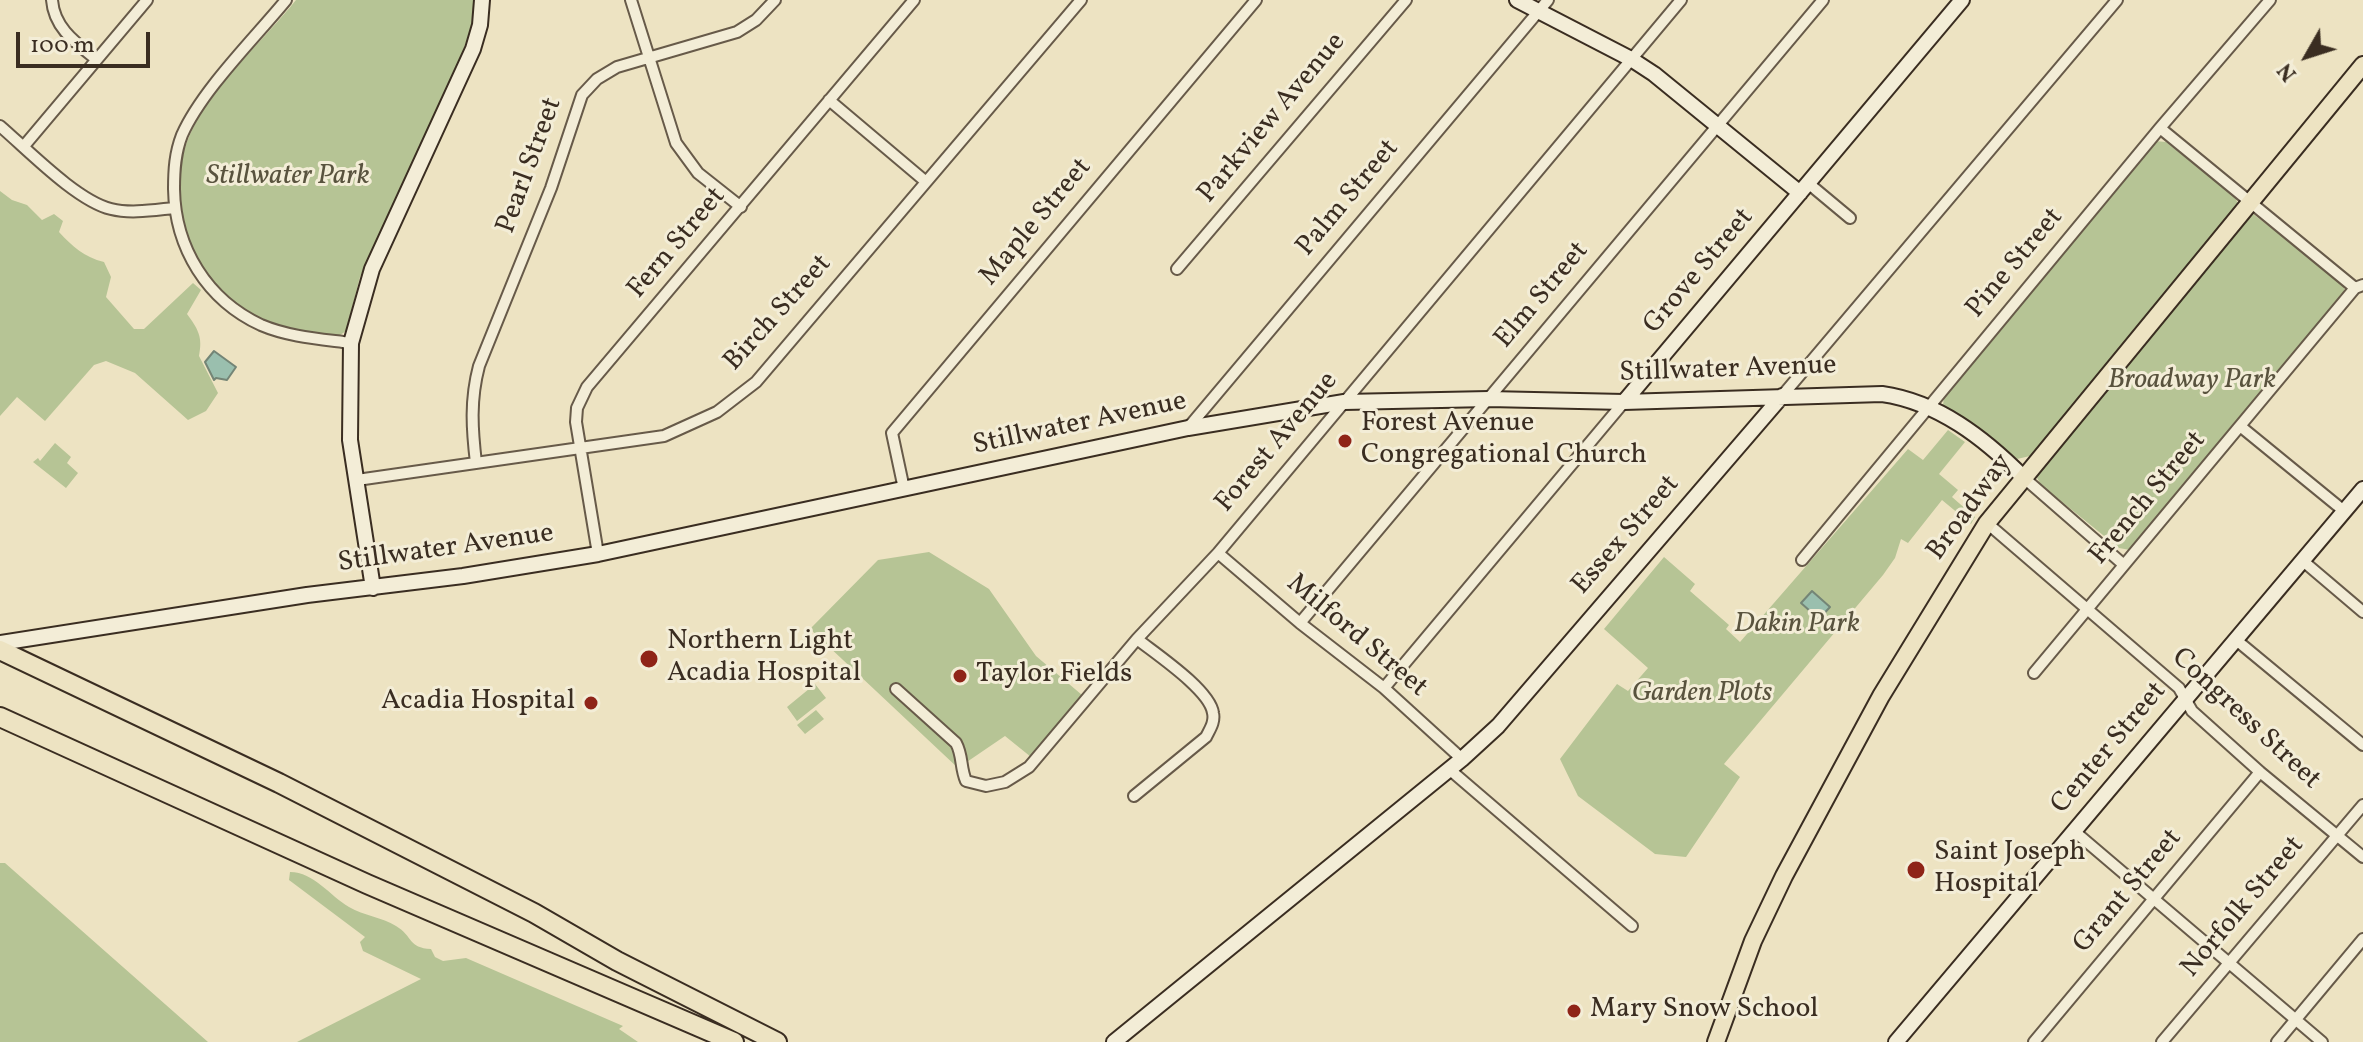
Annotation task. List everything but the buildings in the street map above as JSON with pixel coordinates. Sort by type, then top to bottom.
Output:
[{"type":"highway","points":[[0,650],[98,695],[436,863],[534,913],[617,961],[777,1042]]},
{"type":"highway","points":[[0,717],[367,884],[734,1042]]},
{"type":"main road","name":"Broadway","points":[[1716,1042],[1753,941],[1784,876],[1881,696],[1987,523],[2363,65]]},
{"type":"street","points":[[52,0],[53,11],[69,37],[96,59]]},
{"type":"street","points":[[24,146],[147,0]]},
{"type":"street","points":[[286,0],[192,117],[176,153],[174,208],[188,255],[209,287],[227,303],[246,317],[290,335],[351,343]]},
{"type":"street","points":[[373,588],[350,440],[351,343],[372,269],[473,49],[480,25],[482,0]]},
{"type":"street","points":[[631,0],[676,143],[698,173],[741,207]]},
{"type":"street","name":"Pearl Street","points":[[476,463],[471,419],[472,393],[479,366],[551,188],[582,95],[597,79],[617,67],[737,32],[756,20],[775,0]]},
{"type":"street","name":"Fern Street","points":[[598,554],[576,422],[577,408],[587,387],[914,0]]},
{"type":"street","name":"Birch Street","points":[[357,480],[664,436],[717,412],[753,385],[1081,0]]},
{"type":"street","name":"Maple Street","points":[[904,489],[892,433],[1256,0]]},
{"type":"street","name":"Parkview Avenue","points":[[1177,269],[1406,0]]},
{"type":"street","points":[[1517,0],[1543,5],[1654,74],[1716,126],[1850,218]]},
{"type":"street","name":"Forest Avenue","points":[[896,689],[956,743],[962,754],[961,771],[966,781],[986,786],[1005,782],[1029,767],[1137,639],[1218,553],[1681,0]]},
{"type":"street","name":"Elm Street","points":[[1300,623],[1823,0]]},
{"type":"street","name":"Grove Street","points":[[1384,688],[1962,0]]},
{"type":"street","name":"Essex Street","points":[[1114,1042],[1462,759],[1498,726],[2117,0]]},
{"type":"street","name":"Pine Street","points":[[1802,560],[2270,0]]},
{"type":"street","name":"Palm Street","points":[[1188,428],[1543,5]]},
{"type":"street","points":[[829,100],[925,181]]},
{"type":"street","points":[[0,126],[80,194],[100,206],[130,211],[174,208]]},
{"type":"street","points":[[2160,128],[2249,203],[2361,286]]},
{"type":"street","name":"French Street","points":[[2034,673],[2361,286]]},
{"type":"street","name":"Stillwater Avenue","points":[[0,643],[598,554],[1188,428],[1344,402],[1489,399],[1624,402],[1782,396],[1899,396],[1958,422],[2124,565]]},
{"type":"street","points":[[2240,426],[2344,511]]},
{"type":"street","name":"Center Street","points":[[1896,1042],[2362,492]]},
{"type":"street","name":"Congress Street","points":[[1987,523],[2179,688],[2192,711],[2260,772],[2363,857]]},
{"type":"street","name":"Milford Street","points":[[1218,553],[1300,623],[1384,688],[1462,759]]},
{"type":"street","points":[[2303,561],[2363,612]]},
{"type":"street","points":[[1134,796],[1206,737],[1213,724],[1213,711],[1206,697],[1137,639]]},
{"type":"street","points":[[2235,639],[2363,745]]},
{"type":"street","points":[[1449,769],[1632,926]]},
{"type":"street","name":"Grant Street","points":[[2034,1042],[2260,772]]},
{"type":"street","name":"Norfolk Street","points":[[2162,1042],[2363,805]]},
{"type":"street","points":[[2074,831],[2322,1042]]},
{"type":"street","points":[[2277,1042],[2363,939]]},
{"type":"green space","name":"Stillwater Park","points":[[296,0],[474,0],[471,27],[460,60],[360,277],[346,331],[337,337],[270,323],[228,297],[196,255],[180,206],[179,179],[183,153],[203,110]]},
{"type":"green space","name":"Broadway Park","points":[[2155,141],[2166,142],[2235,197],[2238,204],[2030,456],[2017,459],[1943,406],[1944,396]]},
{"type":"green space","points":[[0,191],[12,200],[27,205],[42,220],[54,214],[63,221],[59,232],[69,242],[85,254],[104,262],[111,277],[106,297],[134,329],[144,329],[193,283],[201,290],[187,314],[199,334],[199,356],[218,393],[206,411],[188,420],[135,373],[106,361],[94,365],[45,421],[17,397],[0,416]]},
{"type":"green space","name":"Broadway Park","points":[[2253,214],[2342,282],[2345,291],[2134,548],[2119,548],[2041,485],[2036,476]]},
{"type":"green space","points":[[1948,430],[1965,442],[1939,474],[1958,490],[1952,497],[1975,517],[1971,524],[1942,500],[1908,543],[1901,539],[1895,558],[1883,575],[1724,764],[1740,777],[1686,857],[1655,854],[1578,796],[1560,759],[1617,684],[1628,691],[1648,668],[1604,629],[1664,557],[1695,584],[1690,591],[1729,625],[1726,629],[1740,642],[1908,449],[1923,460]]},
{"type":"green space","points":[[55,443],[71,457],[67,463],[78,473],[66,488],[33,462],[38,458],[40,461]]},
{"type":"green space","name":"Taylor Fields","points":[[929,552],[989,589],[1036,656],[1082,695],[1031,757],[1005,736],[958,768],[810,629],[878,560]]},
{"type":"green space","points":[[815,684],[826,698],[797,721],[787,707]]},
{"type":"green space","points":[[816,710],[824,719],[805,734],[797,725]]},
{"type":"green space","points":[[0,863],[5,863],[208,1042],[0,1042]]},
{"type":"green space","points":[[290,872],[314,880],[355,910],[396,926],[414,944],[431,949],[435,957],[443,961],[466,958],[623,1026],[619,1029],[638,1042],[297,1042],[421,979],[363,951],[360,942],[365,937],[289,880]]},
{"type":"shaded area","points":[[214,351],[236,367],[227,380],[214,380],[205,362]]},
{"type":"shaded area","points":[[1812,591],[1830,607],[1819,619],[1801,603]]},
{"type":"place","name":"Forest Avenue Congregational Church","points":[[1345,441]]},
{"type":"place","name":"Northern Light Acadia Hospital","points":[[649,659]]},
{"type":"place","name":"Taylor Fields","points":[[960,676]]},
{"type":"place","name":"Acadia Hospital","points":[[591,703]]},
{"type":"place","name":"Saint Joseph Hospital","points":[[1916,870]]},
{"type":"place","name":"Mary Snow School","points":[[1574,1011]]},
{"type":"park label","name":"Dakin Park","points":[[1797,626]]},
{"type":"park label","name":"Garden Plots","points":[[1702,695]]}]
